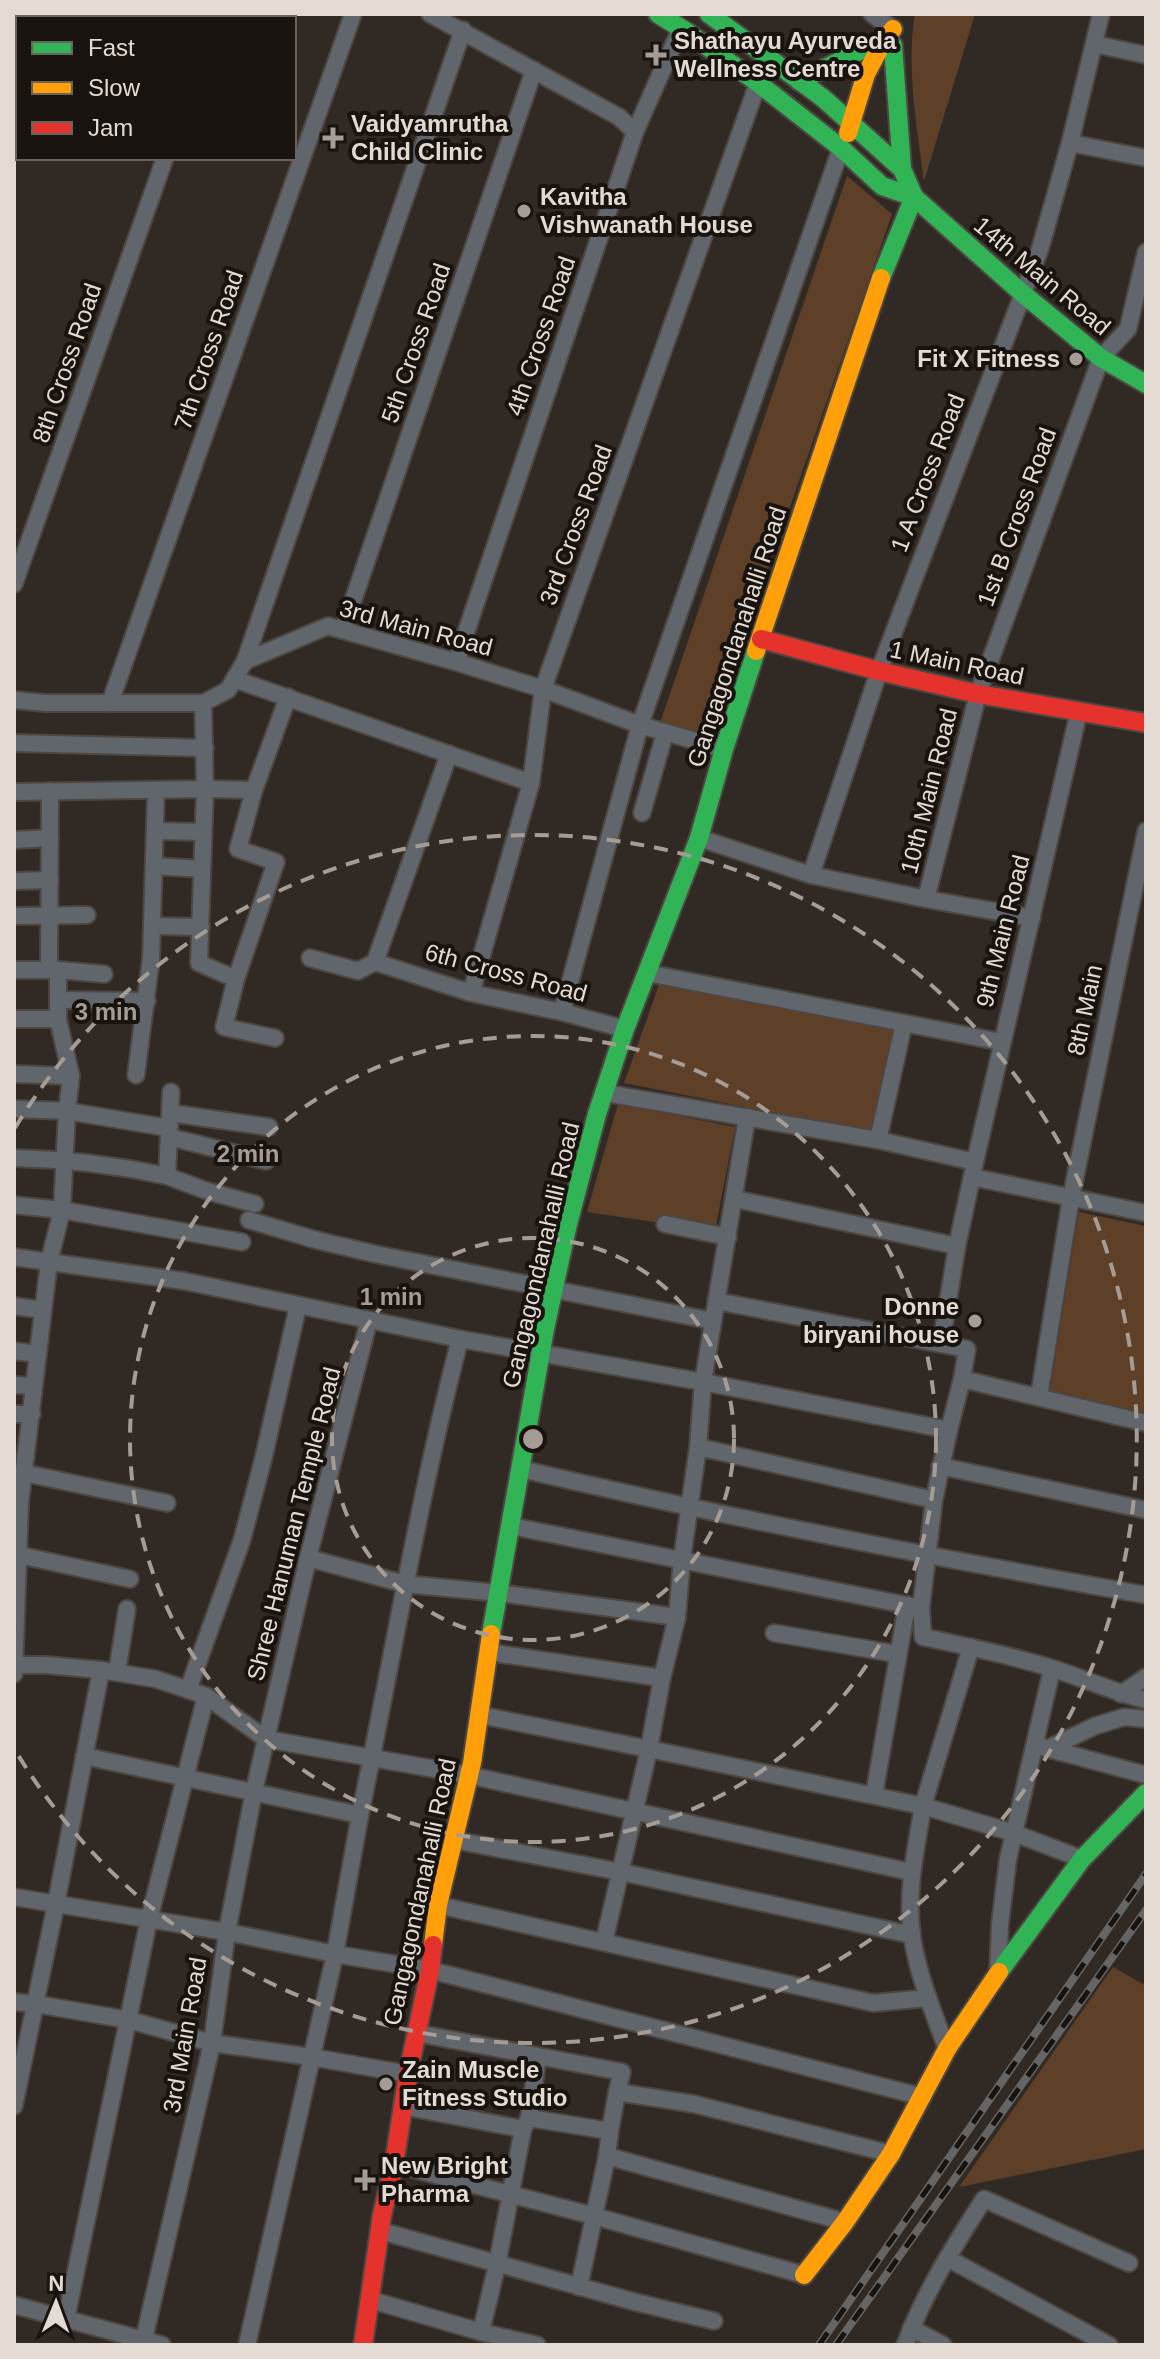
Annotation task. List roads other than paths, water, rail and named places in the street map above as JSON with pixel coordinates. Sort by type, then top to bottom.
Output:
[{"type":"main road","points":[[658,14],[758,83],[841,148],[882,186],[914,197]]},
{"type":"main road","points":[[709,14],[853,123],[902,169]]},
{"type":"main road","points":[[799,81],[892,32]]},
{"type":"main road","points":[[841,148],[853,123],[855,103],[892,32]]},
{"type":"main road","points":[[892,32],[902,169],[914,197]]},
{"type":"main road","name":"14th Main Road","points":[[914,197],[1101,358],[1146,384]]},
{"type":"main road","name":"Gangagondanahalli Road","points":[[363,2345],[382,2215],[430,1970],[438,1905],[480,1715],[488,1652],[541,1354],[567,1228],[625,1029],[699,838],[724,749],[872,300],[914,197]]},
{"type":"main road","name":"1 Main Road","points":[[761,639],[978,694],[1146,723]]},
{"type":"main road","points":[[804,2275],[891,2154],[947,2049],[998,1974],[1082,1859],[1146,1793]]},
{"type":"street","name":"7th Cross Road","points":[[110,703],[353,14]]},
{"type":"street","points":[[430,14],[619,117],[635,132]]},
{"type":"street","points":[[872,14],[892,32]]},
{"type":"street","name":"1 A Cross Road","points":[[811,875],[879,671],[1040,249],[1070,143],[1101,14]]},
{"type":"street","name":"4th Cross Road","points":[[456,662],[635,132],[681,28]]},
{"type":"street","points":[[14,700],[203,703],[228,690],[245,661],[463,30]]},
{"type":"street","points":[[1094,44],[1146,55]]},
{"type":"street","name":"5th Cross Road","points":[[343,630],[534,70]]},
{"type":"street","name":"3rd Cross Road","points":[[471,993],[531,783],[543,689],[758,83]]},
{"type":"street","points":[[1070,143],[1146,158]]},
{"type":"street","points":[[562,1012],[640,725],[841,148]]},
{"type":"street","name":"8th Cross Road","points":[[14,584],[164,160]]},
{"type":"street","points":[[1101,358],[1128,329],[1146,252]]},
{"type":"street","name":"1st B Cross Road","points":[[978,694],[1101,358]]},
{"type":"street","name":"3rd Main Road","points":[[245,661],[328,626],[543,689],[640,725],[724,749]]},
{"type":"street","points":[[234,679],[531,783]]},
{"type":"street","name":"10th Main Road","points":[[926,899],[978,694]]},
{"type":"street","points":[[275,1038],[224,1027],[236,979],[276,862],[238,849],[254,790],[288,697]]},
{"type":"street","points":[[203,703],[205,789],[199,963],[236,979]]},
{"type":"street","name":"9th Main Road","points":[[941,1344],[973,1169],[1079,711]]},
{"type":"street","points":[[642,813],[665,733]]},
{"type":"street","points":[[14,743],[205,748]]},
{"type":"street","points":[[310,958],[358,971],[375,962],[449,754]]},
{"type":"street","points":[[136,1075],[147,1001],[153,926],[156,790]]},
{"type":"street","points":[[14,792],[254,790]]},
{"type":"street","points":[[14,1674],[19,1555],[17,1503],[24,1473],[20,1455],[32,1414],[49,1262],[62,1210],[71,1076],[58,1019],[47,915],[50,791]]},
{"type":"street","points":[[156,831],[203,832]]},
{"type":"street","name":"8th Main","points":[[1039,1397],[1071,1198],[1146,831]]},
{"type":"street","points":[[14,840],[50,838]]},
{"type":"street","points":[[699,838],[811,875],[1032,918]]},
{"type":"street","points":[[154,866],[202,869]]},
{"type":"street","points":[[14,881],[50,880]]},
{"type":"street","points":[[14,916],[87,915]]},
{"type":"street","points":[[153,926],[201,927]]},
{"type":"street","name":"6th Cross Road","points":[[375,962],[471,993],[625,1029]]},
{"type":"street","points":[[14,970],[104,974]]},
{"type":"street","points":[[647,973],[1001,1042]]},
{"type":"street","points":[[58,1000],[147,1001]]},
{"type":"street","points":[[14,1019],[58,1019]]},
{"type":"street","points":[[878,1140],[904,1023]]},
{"type":"street","points":[[14,1074],[71,1076]]},
{"type":"street","points":[[167,1176],[171,1092]]},
{"type":"street","points":[[605,1093],[878,1140],[1071,1198],[1146,1213]]},
{"type":"street","points":[[14,1109],[67,1111],[169,1126],[269,1127]]},
{"type":"street","points":[[604,1942],[636,1811],[677,1617],[703,1382],[747,1117]]},
{"type":"street","points":[[169,1126],[266,1161]]},
{"type":"street","points":[[14,1158],[64,1159],[167,1176],[316,1240],[713,1321]]},
{"type":"street","points":[[735,1199],[957,1246]]},
{"type":"street","points":[[14,1205],[62,1210],[242,1242]]},
{"type":"street","points":[[665,1224],[728,1237]]},
{"type":"street","points":[[14,1257],[184,1281],[460,1339],[949,1430]]},
{"type":"street","points":[[716,1301],[967,1349],[940,1466],[928,1557],[897,1654],[874,1795]]},
{"type":"street","points":[[14,1306],[43,1310]]},
{"type":"street","points":[[188,1690],[242,1540],[298,1306]]},
{"type":"street","name":"Shree Hanuman Temple Road","points":[[266,1739],[308,1558],[369,1320]]},
{"type":"street","points":[[247,2345],[335,1954],[405,1584],[460,1339]]},
{"type":"street","points":[[14,1351],[38,1354]]},
{"type":"street","points":[[962,1379],[1146,1423]]},
{"type":"street","points":[[14,1385],[33,1386]]},
{"type":"street","points":[[14,1414],[32,1414]]},
{"type":"street","points":[[698,1447],[934,1500]]},
{"type":"street","points":[[940,1466],[1146,1510]]},
{"type":"street","points":[[521,1469],[688,1508],[928,1557],[1146,1595]]},
{"type":"street","points":[[24,1473],[167,1503]]},
{"type":"street","points":[[511,1526],[914,1606]]},
{"type":"street","points":[[19,1555],[130,1579]]},
{"type":"street","points":[[308,1558],[405,1584],[677,1617]]},
{"type":"street","points":[[914,1606],[923,1637],[1052,1669],[1146,1700]]},
{"type":"street","points":[[14,2106],[84,1756],[127,1609]]},
{"type":"street","points":[[774,1633],[897,1654]]},
{"type":"street","points":[[947,2049],[928,1998],[912,1935],[911,1872],[923,1806],[971,1647]]},
{"type":"street","points":[[488,1652],[662,1678]]},
{"type":"street","points":[[14,1666],[46,1665],[156,1679],[206,1696],[266,1739],[468,1775],[911,1872]]},
{"type":"street","points":[[998,1974],[1008,1859],[1041,1747],[1052,1669]]},
{"type":"street","points":[[1121,1694],[1146,1677]]},
{"type":"street","points":[[66,2319],[149,1919],[206,1696]]},
{"type":"street","points":[[480,1715],[923,1806],[1014,1833],[1082,1859]]},
{"type":"street","points":[[1041,1747],[1124,1717],[1146,1719]]},
{"type":"street","name":"3rd Main Road","points":[[144,2339],[212,2043],[227,1932],[266,1739]]},
{"type":"street","points":[[1041,1747],[1146,1775]]},
{"type":"street","points":[[84,1756],[360,1815]]},
{"type":"street","points":[[454,1840],[621,1872],[912,1935]]},
{"type":"street","points":[[14,1897],[430,1970],[923,2097]]},
{"type":"street","points":[[438,1905],[873,2003],[928,1998]]},
{"type":"street","points":[[14,2002],[129,2020],[212,2043],[408,2074]]},
{"type":"street","points":[[416,2033],[622,2072],[579,2287]]},
{"type":"street","points":[[481,2332],[538,2057]]},
{"type":"street","points":[[617,2092],[694,2104],[891,2154]]},
{"type":"street","points":[[402,2106],[610,2131]]},
{"type":"street","points":[[607,2156],[845,2222]]},
{"type":"street","points":[[394,2164],[804,2275]]},
{"type":"street","points":[[905,2345],[947,2258],[984,2199],[1129,2263]]},
{"type":"street","points":[[381,2231],[497,2265],[714,2321]]},
{"type":"street","points":[[947,2258],[1109,2345]]},
{"type":"street","points":[[371,2300],[537,2345]]},
{"type":"street","points":[[14,2305],[162,2345]]},
{"type":"street","points":[[911,2328],[943,2345]]},
{"type":"railway","points":[[819,2345],[1146,1874]]},
{"type":"railway","points":[[836,2345],[1146,1910]]},
{"type":"place","name":"Shathayu Ayurveda Wellness Centre","points":[[656,55]]},
{"type":"place","name":"Vaidyamrutha Child Clinic","points":[[333,138]]},
{"type":"place","name":"Kavitha Vishwanath House","points":[[524,211]]},
{"type":"place","name":"Fit X Fitness","points":[[1076,359]]},
{"type":"place","name":"Donne biryani house","points":[[975,1321]]},
{"type":"place","name":"Zain Muscle Fitness Studio","points":[[386,2084]]},
{"type":"place","name":"New Bright Pharma","points":[[365,2180]]}]
